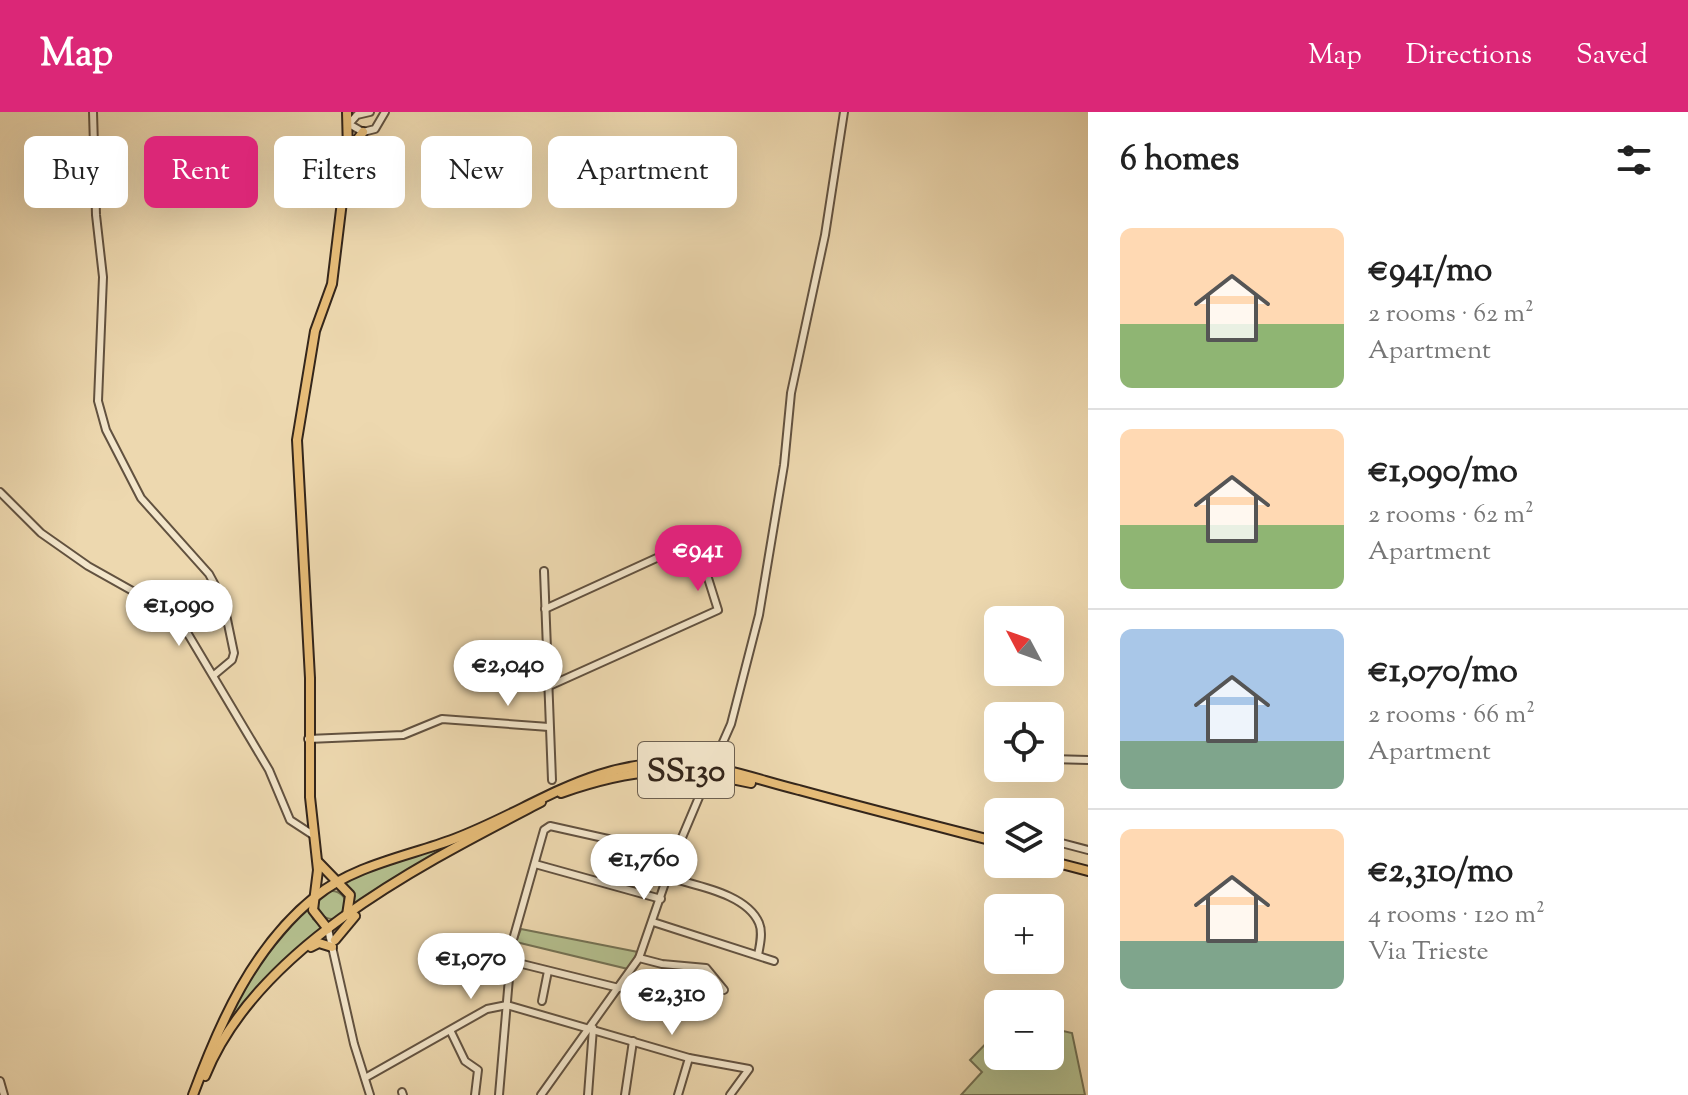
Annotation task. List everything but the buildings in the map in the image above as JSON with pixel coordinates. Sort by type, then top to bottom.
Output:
[{"type":"main road","points":[[349,136],[352,113]]},
{"type":"main road","points":[[360,136],[363,132]]},
{"type":"main road","points":[[328,929],[314,913],[317,859],[308,739],[310,678],[297,440],[315,331],[332,284],[341,208]]},
{"type":"main road","name":"SS130","points":[[195,1095],[213,1042],[242,984],[277,936],[315,897],[336,883],[459,837],[552,790],[618,769],[655,764],[712,768],[984,841]]},
{"type":"main road","name":"SS130","points":[[195,1095],[232,1026],[265,984],[296,953],[346,917],[465,842],[554,795],[640,771],[681,769],[984,842]]},
{"type":"main road","points":[[317,859],[352,899],[346,917]]},
{"type":"main road","points":[[1064,862],[1088,868]]},
{"type":"main road","points":[[296,953],[302,954],[319,943],[334,946],[349,921],[377,897]]},
{"type":"street","points":[[93,112],[96,215],[103,277],[97,397],[106,430],[129,478],[148,506],[209,574],[223,600],[234,653],[232,660],[214,675]]},
{"type":"street","points":[[352,113],[370,112]]},
{"type":"street","points":[[349,124],[363,132],[375,129],[385,112]]},
{"type":"street","points":[[716,758],[731,724],[759,615],[784,465],[791,393],[825,235],[844,112]]},
{"type":"street","points":[[0,492],[41,533],[88,566],[145,598],[185,629],[269,770],[290,820],[313,835]]},
{"type":"street","points":[[545,609],[696,540],[718,610],[547,687]]},
{"type":"street","points":[[544,571],[552,780]]},
{"type":"street","points":[[308,739],[403,735],[442,719],[549,727]]},
{"type":"street","points":[[1064,759],[1088,760]]},
{"type":"street","points":[[541,1095],[639,958],[675,854],[705,783]]},
{"type":"street","points":[[499,1095],[510,961],[544,830],[550,826],[675,854]]},
{"type":"street","points":[[1064,844],[1088,850]]},
{"type":"street","points":[[535,864],[661,899]]},
{"type":"street","points":[[668,877],[733,899],[748,908],[761,931],[758,955]]},
{"type":"street","points":[[334,946],[346,917]]},
{"type":"street","points":[[653,922],[774,961]]},
{"type":"street","points":[[328,929],[370,1095]]},
{"type":"street","points":[[639,958],[662,964],[706,968],[724,990]]},
{"type":"street","points":[[510,961],[619,988]]},
{"type":"street","points":[[542,1001],[548,971]]},
{"type":"street","points":[[365,1078],[487,1009],[507,1005],[689,1058],[749,1069],[730,1095]]},
{"type":"street","points":[[588,1095],[591,1027]]},
{"type":"street","points":[[451,1032],[465,1061],[478,1070],[475,1095]]},
{"type":"street","points":[[625,1095],[633,1041]]},
{"type":"street","points":[[678,1095],[689,1058]]},
{"type":"street","points":[[0,1081],[4,1095]]},
{"type":"green space","points":[[459,842],[353,909],[354,896],[342,883],[396,860]]},
{"type":"green space","points":[[332,891],[342,895],[346,905],[342,915],[332,919],[322,915],[318,905],[322,895]]},
{"type":"green space","points":[[310,904],[313,919],[324,928],[238,1012],[216,1043],[252,972]]},
{"type":"green space","points":[[521,929],[638,952],[628,969],[516,942]]},
{"type":"green space","points":[[1064,1031],[1072,1033],[1085,1095],[961,1095],[982,1072],[970,1060],[984,1046],[984,1070],[1064,1070]]}]
